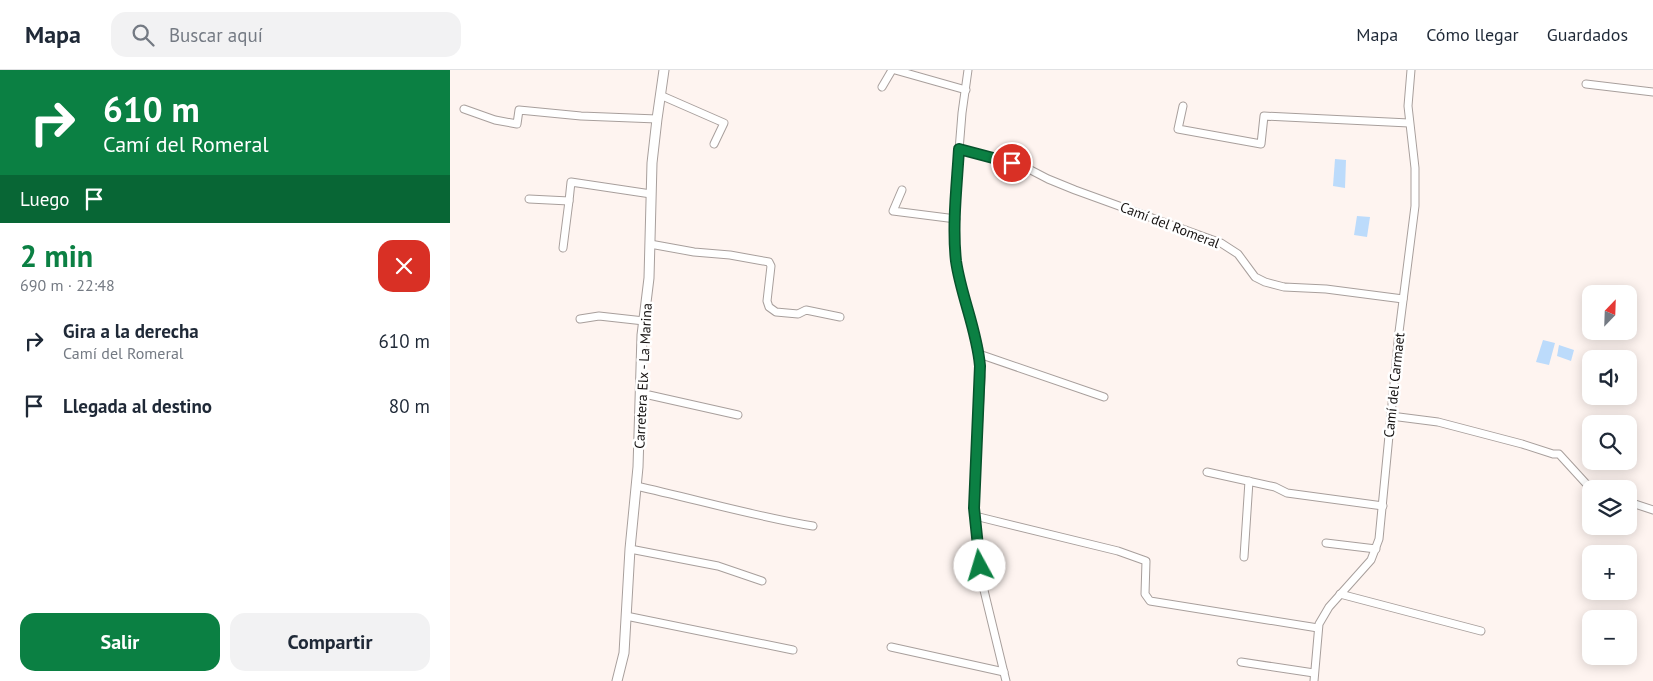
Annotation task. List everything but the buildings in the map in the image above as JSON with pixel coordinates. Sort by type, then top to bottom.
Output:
[{"type":"main road","name":"Carretera Elx - La Marina","points":[[618,681],[624,653],[630,549],[638,467],[644,321],[649,278],[652,163],[656,119],[664,70]]},
{"type":"street","points":[[882,87],[894,70],[966,90]]},
{"type":"street","points":[[968,70],[959,149],[956,260],[979,354],[981,378],[974,508],[982,582],[1006,681]]},
{"type":"street","name":"Camí del Carmaet","points":[[1314,677],[1318,628],[1329,607],[1371,560],[1379,538],[1415,199],[1408,106],[1411,70]]},
{"type":"street","points":[[1586,84],[1653,92]]},
{"type":"street","points":[[660,95],[724,122],[714,144]]},
{"type":"street","points":[[1183,106],[1178,129],[1260,144],[1264,116],[1409,123]]},
{"type":"street","points":[[464,109],[495,120],[517,124],[519,110],[581,116],[656,119]]},
{"type":"street","name":"Camí del Romeral","points":[[959,149],[1023,166],[1075,190],[1221,243],[1238,254],[1255,276],[1265,282],[1284,287],[1352,292],[1403,299]]},
{"type":"street","points":[[563,248],[571,182],[651,194]]},
{"type":"street","points":[[902,190],[893,211],[956,219]]},
{"type":"street","points":[[530,199],[569,201]]},
{"type":"street","points":[[650,244],[769,262],[771,266],[767,301],[769,307],[776,312],[798,314],[806,310],[840,317]]},
{"type":"street","points":[[580,319],[599,316],[644,321]]},
{"type":"street","points":[[979,354],[1104,397]]},
{"type":"street","points":[[640,393],[738,416]]},
{"type":"street","points":[[1391,416],[1438,422],[1553,454],[1559,454],[1583,480]]},
{"type":"street","points":[[1207,472],[1275,487],[1287,493],[1383,506]]},
{"type":"street","points":[[1244,557],[1249,481]]},
{"type":"street","points":[[636,486],[773,519],[813,526]]},
{"type":"street","points":[[1637,505],[1653,510]]},
{"type":"street","points":[[975,516],[1118,551],[1146,561],[1145,594],[1150,602],[1318,628]]},
{"type":"street","points":[[1326,543],[1376,549]]},
{"type":"street","points":[[630,549],[718,566],[762,581]]},
{"type":"street","points":[[1340,594],[1481,632]]},
{"type":"street","points":[[626,616],[793,650]]},
{"type":"street","points":[[891,647],[1004,672]]},
{"type":"street","points":[[1241,662],[1314,677]]},
{"type":"water","points":[[1335,159],[1346,160],[1345,188],[1333,186]]},
{"type":"water","points":[[1357,216],[1370,217],[1367,237],[1354,235]]},
{"type":"water","points":[[1543,340],[1555,343],[1549,365],[1536,362]]},
{"type":"water","points":[[1559,345],[1574,350],[1571,361],[1557,356]]},
{"type":"route","points":[[980,566],[974,508],[981,378],[978,346],[956,260],[955,228],[959,149],[1012,163]]}]
